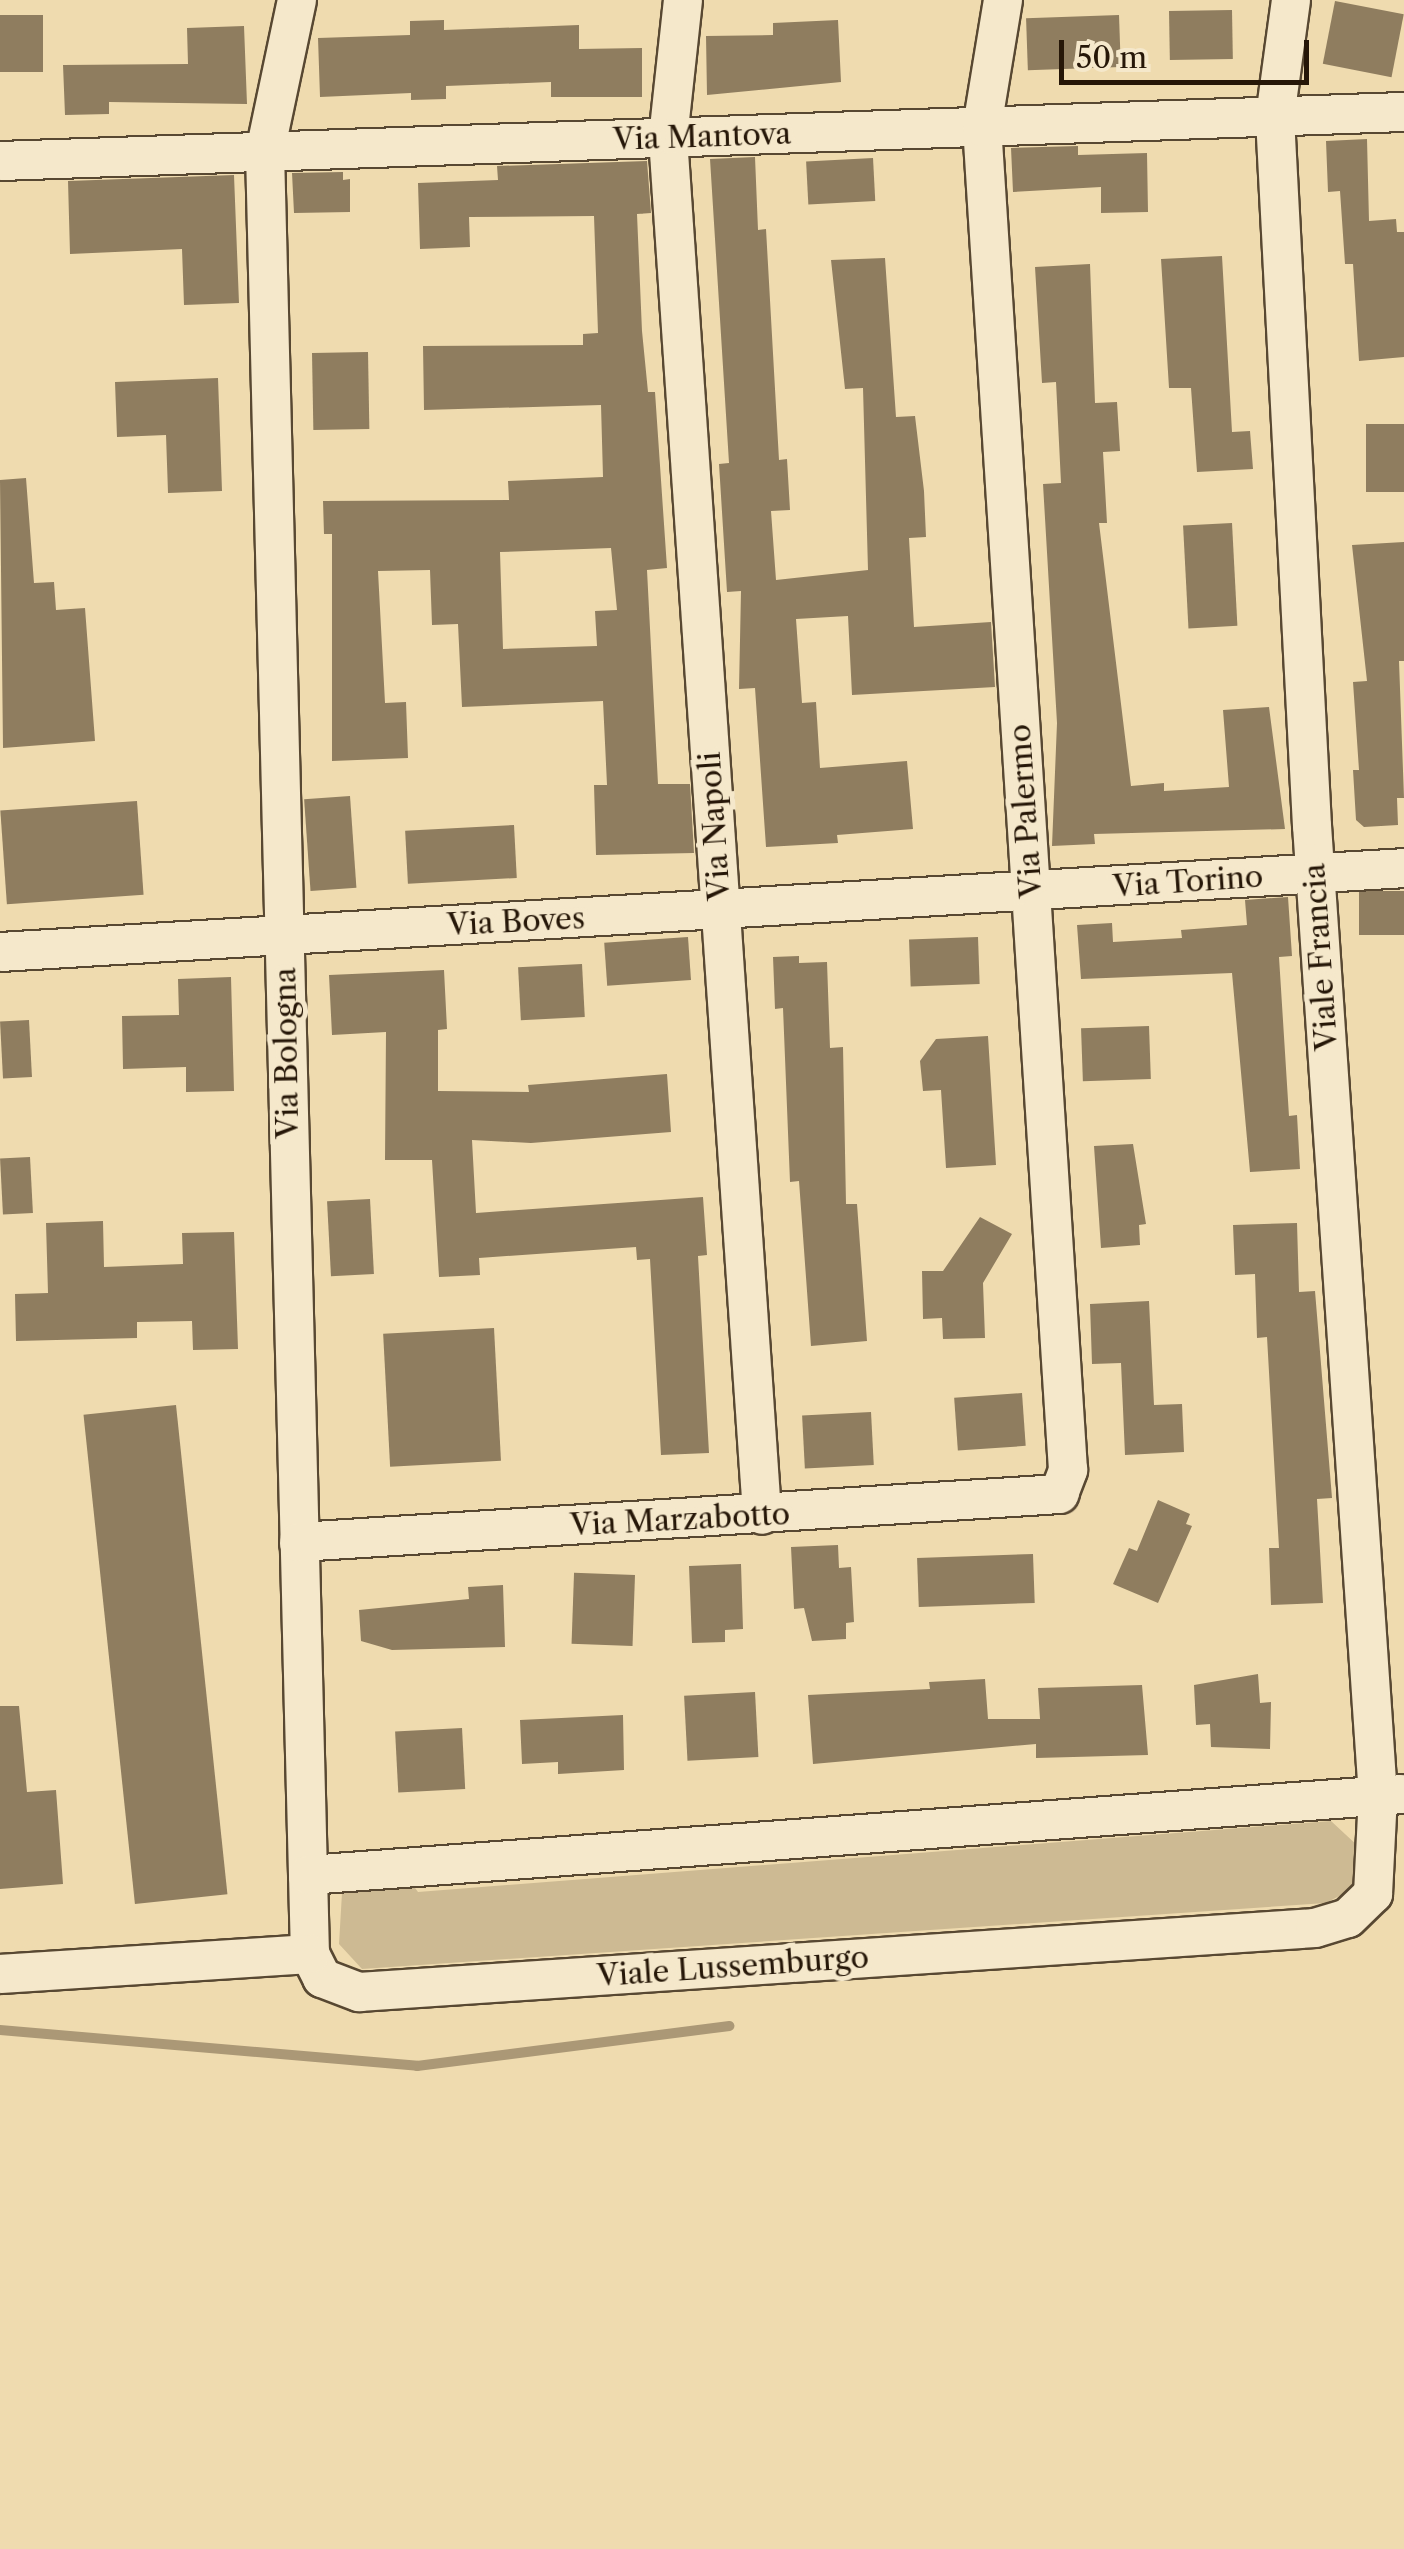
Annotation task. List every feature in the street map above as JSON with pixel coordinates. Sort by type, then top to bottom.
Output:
[{"type":"street","name":"Via Bologna","points":[[297,0],[265,152],[310,1954]]},
{"type":"street","name":"Via Napoli","points":[[683,0],[668,138],[762,1516]]},
{"type":"street","name":"Via Palermo","points":[[1003,0],[982,127],[1068,1470],[1059,1494]]},
{"type":"street","name":"Viale Francia","points":[[1291,0],[1275,117],[1316,874],[1391,1795]]},
{"type":"street","name":"Via Mantova","points":[[0,161],[1404,112]]},
{"type":"street","name":"Via Torino","points":[[1031,891],[1404,868]]},
{"type":"street","name":"Via Boves","points":[[0,952],[1031,891]]},
{"type":"street","name":"Via Marzabotto","points":[[299,1542],[762,1516],[1059,1494]]},
{"type":"street","points":[[308,1875],[1391,1795]]},
{"type":"street","name":"Viale Lussemburgo","points":[[310,1954],[322,1978],[360,1992],[1315,1928],[1348,1918],[1374,1894],[1391,1795]]},
{"type":"street","points":[[0,1974],[310,1954]]},
{"type":"shaded area","points":[[1331,1821],[1359,1847],[1361,1871],[1352,1889],[1326,1903],[362,1969],[339,1944],[342,1893],[407,1877],[418,1892]]},
{"type":"building","points":[[1335,1],[1404,14],[1392,77],[1323,64]]},
{"type":"building","points":[[1232,10],[1233,59],[1170,60],[1169,11]]},
{"type":"building","points":[[0,15],[43,15],[43,72],[0,72]]},
{"type":"building","points":[[1119,15],[1121,67],[1028,70],[1026,18]]},
{"type":"building","points":[[444,20],[444,30],[579,25],[579,49],[642,48],[642,97],[551,97],[551,82],[446,86],[446,99],[411,100],[411,93],[320,97],[318,38],[410,35],[410,21]]},
{"type":"building","points":[[838,20],[841,82],[707,95],[706,36],[773,35],[773,23]]},
{"type":"building","points":[[244,26],[247,104],[109,102],[109,114],[65,115],[63,65],[188,64],[187,28]]},
{"type":"building","points":[[1367,139],[1369,221],[1396,219],[1397,232],[1404,232],[1404,357],[1359,361],[1353,264],[1345,264],[1340,191],[1328,192],[1326,141]]},
{"type":"building","points":[[1078,146],[1078,155],[1147,153],[1148,212],[1101,213],[1101,187],[1013,192],[1011,148]]},
{"type":"building","points":[[755,157],[758,230],[766,229],[779,460],[787,459],[790,510],[771,511],[776,580],[868,570],[863,388],[845,389],[831,260],[885,258],[896,417],[915,416],[924,491],[926,537],[909,538],[914,627],[991,622],[995,687],[852,695],[848,616],[796,619],[802,703],[816,702],[820,768],[907,761],[913,829],[837,835],[838,843],[766,847],[755,688],[739,689],[741,591],[727,592],[719,464],[729,463],[710,159]]},
{"type":"building","points":[[873,158],[875,201],[808,204],[806,162]]},
{"type":"building","points":[[647,161],[651,213],[637,214],[642,331],[648,392],[655,392],[667,568],[647,570],[658,784],[690,784],[694,853],[596,855],[594,785],[607,785],[603,701],[462,707],[458,624],[432,625],[430,570],[378,571],[385,703],[406,702],[408,758],[332,761],[332,534],[324,534],[323,501],[509,500],[508,481],[603,477],[601,405],[424,410],[423,346],[583,345],[583,334],[598,333],[594,216],[469,217],[470,247],[420,249],[418,183],[498,180],[497,166]],"holes":[[[611,548],[617,610],[595,611],[597,646],[503,649],[500,552]]]},
{"type":"building","points":[[343,172],[343,180],[350,179],[350,212],[294,213],[292,173]]},
{"type":"building","points":[[234,175],[239,303],[184,305],[182,249],[70,254],[68,181]]},
{"type":"building","points":[[1222,256],[1232,432],[1250,431],[1253,469],[1197,472],[1191,388],[1169,388],[1161,259]]},
{"type":"building","points":[[1090,264],[1095,403],[1117,402],[1120,451],[1103,452],[1107,523],[1099,523],[1131,786],[1164,783],[1164,791],[1229,787],[1223,710],[1269,707],[1285,829],[1094,834],[1095,844],[1052,846],[1057,723],[1043,484],[1061,483],[1056,382],[1042,383],[1035,267]]},
{"type":"building","points":[[368,352],[369,429],[313,430],[312,353]]},
{"type":"building","points":[[218,378],[222,491],[168,493],[166,435],[117,437],[115,382]]},
{"type":"building","points":[[1366,424],[1404,424],[1404,492],[1366,492]]},
{"type":"building","points":[[26,478],[34,583],[54,582],[56,610],[85,608],[95,741],[3,748],[0,480]]},
{"type":"building","points":[[1232,523],[1237,626],[1188,628],[1183,526]]},
{"type":"building","points":[[1404,542],[1404,661],[1399,661],[1404,798],[1397,798],[1398,825],[1364,827],[1356,820],[1353,770],[1359,770],[1353,682],[1367,681],[1352,545]]},
{"type":"building","points":[[350,796],[356,888],[311,891],[304,799]]},
{"type":"building","points":[[137,801],[144,895],[7,904],[0,811]]},
{"type":"building","points":[[514,825],[517,878],[408,884],[405,831]]},
{"type":"building","points":[[1359,891],[1404,891],[1404,935],[1359,935]]},
{"type":"building","points":[[1288,897],[1292,956],[1279,957],[1289,1116],[1297,1115],[1300,1169],[1250,1172],[1232,973],[1081,979],[1077,925],[1112,923],[1113,942],[1182,938],[1181,930],[1247,925],[1245,900]]},
{"type":"building","points":[[688,937],[691,980],[607,986],[604,943]]},
{"type":"building","points":[[978,937],[980,984],[911,986],[909,939]]},
{"type":"building","points":[[799,956],[799,963],[827,962],[830,1048],[843,1047],[846,1204],[857,1204],[867,1341],[811,1346],[799,1181],[790,1182],[783,1008],[775,1009],[773,957]]},
{"type":"building","points":[[582,964],[585,1017],[521,1020],[518,967]]},
{"type":"building","points":[[444,970],[447,1029],[438,1030],[438,1091],[529,1092],[528,1085],[667,1074],[671,1132],[531,1143],[472,1140],[476,1213],[703,1197],[707,1255],[698,1256],[709,1453],[661,1455],[650,1259],[637,1260],[636,1247],[479,1258],[480,1275],[439,1277],[432,1160],[385,1160],[386,1032],[332,1035],[329,975]]},
{"type":"building","points":[[231,977],[234,1091],[186,1092],[186,1067],[123,1069],[122,1016],[179,1015],[178,979]]},
{"type":"building","points":[[29,1020],[32,1077],[3,1078],[0,1022]]},
{"type":"building","points":[[1149,1026],[1151,1079],[1083,1081],[1081,1028]]},
{"type":"building","points":[[988,1036],[996,1165],[946,1168],[941,1090],[923,1091],[920,1061],[936,1039]]},
{"type":"building","points":[[1133,1144],[1146,1224],[1139,1225],[1140,1245],[1101,1248],[1094,1146]]},
{"type":"building","points":[[30,1157],[33,1213],[3,1214],[0,1159]]},
{"type":"building","points":[[370,1199],[374,1274],[331,1276],[327,1201]]},
{"type":"building","points":[[980,1217],[1012,1234],[983,1283],[985,1338],[943,1339],[942,1318],[923,1319],[922,1271],[943,1271]]},
{"type":"building","points":[[103,1221],[104,1267],[183,1264],[182,1233],[234,1232],[238,1349],[193,1350],[192,1321],[137,1322],[137,1338],[16,1341],[15,1294],[48,1293],[46,1223]]},
{"type":"building","points":[[1297,1223],[1299,1292],[1315,1291],[1332,1498],[1317,1499],[1323,1603],[1271,1605],[1269,1548],[1279,1548],[1267,1337],[1257,1338],[1255,1274],[1235,1275],[1233,1225]]},
{"type":"building","points":[[1149,1301],[1154,1405],[1182,1404],[1184,1452],[1125,1455],[1121,1363],[1092,1364],[1090,1304]]},
{"type":"building","points":[[494,1328],[501,1461],[390,1467],[383,1334]]},
{"type":"building","points":[[1022,1393],[1026,1446],[958,1451],[954,1398]]},
{"type":"building","points":[[176,1405],[227,1894],[135,1904],[84,1415]]},
{"type":"building","points":[[871,1412],[874,1465],[805,1469],[802,1416]]},
{"type":"building","points":[[1158,1500],[1190,1514],[1186,1524],[1192,1526],[1158,1603],[1113,1584],[1129,1548],[1137,1551]]},
{"type":"building","points":[[838,1545],[839,1568],[851,1567],[854,1622],[846,1623],[846,1639],[812,1641],[804,1608],[794,1609],[791,1547]]},
{"type":"building","points":[[1033,1554],[1035,1603],[919,1607],[917,1558]]},
{"type":"building","points":[[741,1564],[743,1629],[725,1630],[725,1642],[692,1643],[689,1566]]},
{"type":"building","points":[[574,1573],[635,1575],[633,1646],[572,1644]]},
{"type":"building","points":[[503,1585],[505,1647],[392,1650],[361,1641],[359,1610],[469,1599],[468,1587]]},
{"type":"building","points":[[1258,1674],[1260,1703],[1271,1702],[1270,1749],[1211,1747],[1210,1724],[1196,1725],[1194,1685]]},
{"type":"building","points":[[985,1679],[988,1719],[1040,1719],[1038,1688],[1142,1685],[1148,1755],[1036,1758],[1036,1744],[813,1764],[808,1695],[930,1689],[929,1682]]},
{"type":"building","points":[[755,1692],[758,1757],[687,1761],[684,1696]]},
{"type":"building","points":[[0,1706],[19,1706],[27,1792],[56,1790],[63,1884],[0,1889]]},
{"type":"building","points":[[623,1715],[624,1770],[558,1774],[558,1762],[522,1764],[520,1720]]},
{"type":"building","points":[[462,1728],[465,1789],[398,1792],[395,1732]]},
{"type":"waterway","points":[[0,2030],[417,2066],[729,2026]]}]
